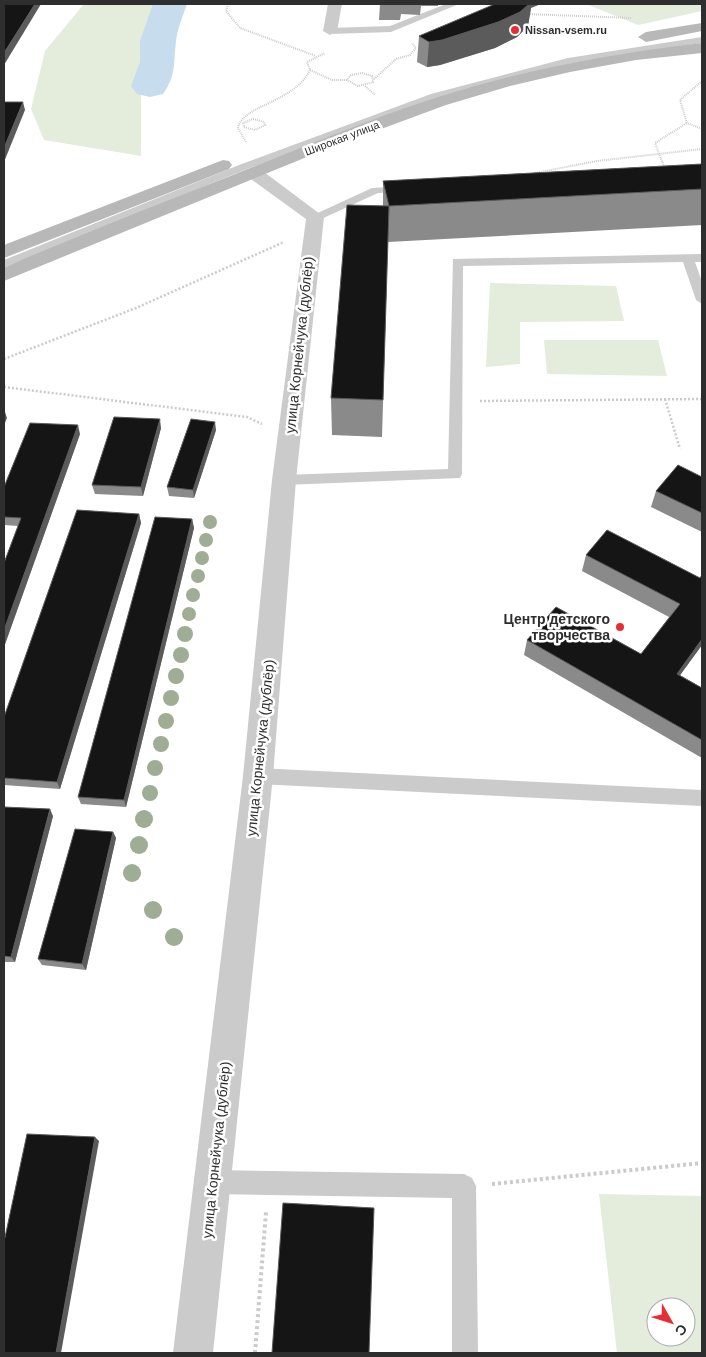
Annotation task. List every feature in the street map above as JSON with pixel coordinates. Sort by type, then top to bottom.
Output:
[{"type":"main road","points":[[657,40],[702,27]]},
{"type":"main road","name":"Широкая улица","points":[[4,252],[353,115],[493,72],[575,51],[657,40]]},
{"type":"main road","name":"Широкая улица","points":[[4,275],[362,129],[441,102],[505,83],[701,43]]},
{"type":"street","points":[[330,30],[335,4]]},
{"type":"street","points":[[254,173],[313,223]]},
{"type":"street","name":"улица Корнейчука (дублёр)","points":[[193,1353],[258,776],[284,480],[313,223]]},
{"type":"lane","points":[[330,30],[391,29],[454,4]]},
{"type":"lane","name":"Широкая улица","points":[[4,264],[244,167],[435,96],[500,77],[657,40],[701,43]]},
{"type":"lane","points":[[313,223],[376,190],[415,189]]},
{"type":"lane","points":[[688,258],[702,300]]},
{"type":"lane","points":[[284,480],[455,474],[457,262],[702,258]]},
{"type":"lane","points":[[258,776],[702,798]]},
{"type":"lane","points":[[213,1182],[464,1186],[465,1353]]},
{"type":"path","points":[[228,4],[226,11],[240,28],[277,40],[316,56]]},
{"type":"path","points":[[524,14],[639,19]]},
{"type":"path","points":[[310,70],[332,80],[346,80],[352,85],[364,86],[373,82],[396,59],[410,54],[416,48],[406,38],[391,29]]},
{"type":"path","points":[[251,145],[238,133],[237,124],[246,113],[284,96],[300,85],[307,78],[310,70],[307,62],[344,44],[359,30]]},
{"type":"path","points":[[346,80],[351,75],[362,73],[374,79]]},
{"type":"path","points":[[687,123],[680,100],[702,81]]},
{"type":"path","points":[[364,86],[378,97]]},
{"type":"path","points":[[237,124],[253,119],[264,122],[265,125],[255,130],[248,129],[243,123]]},
{"type":"path","points":[[687,123],[702,129]]},
{"type":"path","points":[[666,170],[655,143],[687,123]]},
{"type":"path","points":[[528,175],[556,168],[658,153],[702,149]]},
{"type":"path","points":[[4,359],[136,308],[313,223]]},
{"type":"path","points":[[4,387],[247,417],[289,438]]},
{"type":"path","points":[[457,401],[702,399]]},
{"type":"path","points":[[666,400],[680,449]]},
{"type":"path","points":[[464,1186],[702,1163]]},
{"type":"path","points":[[255,1353],[268,1182]]},
{"type":"green space","points":[[84,4],[161,4],[141,77],[141,156],[44,140],[31,109],[45,51]]},
{"type":"green space","points":[[586,4],[702,4],[702,11],[638,25]]},
{"type":"green space","points":[[490,283],[616,286],[624,321],[520,322],[520,364],[486,367]]},
{"type":"green space","points":[[544,340],[658,340],[667,376],[547,374]]},
{"type":"green space","points":[[599,1194],[702,1196],[702,1353],[617,1353]]},
{"type":"building","points":[[4,4],[35,4],[4,53]]},
{"type":"building","points":[[495,4],[529,4],[520,12],[498,22],[442,40],[429,42],[419,36]]},
{"type":"building","points":[[4,102],[23,102],[4,148]]},
{"type":"building","points":[[702,164],[702,189],[389,206],[383,181]]},
{"type":"building","points":[[347,205],[389,206],[383,400],[331,398]]},
{"type":"building","points":[[114,417],[160,419],[141,487],[92,485]]},
{"type":"building","points":[[191,419],[215,422],[193,490],[167,487]]},
{"type":"building","points":[[30,423],[78,425],[4,630],[4,563],[21,518],[4,517],[4,487]]},
{"type":"building","points":[[678,465],[702,477],[702,513],[656,491]]},
{"type":"building","points":[[77,510],[139,514],[57,782],[4,778],[4,717]]},
{"type":"building","points":[[155,517],[192,519],[124,800],[78,797]]},
{"type":"building","points":[[607,530],[700,578],[702,575],[702,639],[677,674],[702,688],[702,740],[527,640],[556,607],[641,654],[680,604],[586,555]]},
{"type":"building","points":[[4,807],[50,809],[11,957],[4,956]]},
{"type":"building","points":[[75,829],[113,832],[82,964],[38,959]]},
{"type":"building","points":[[27,1134],[95,1137],[56,1353],[4,1353],[4,1242]]},
{"type":"building","points":[[283,1203],[374,1208],[369,1353],[272,1353]]},
{"type":"waterway","points":[[150,86],[158,62],[158,41],[170,4]]},
{"type":"place","name":"Nissan-vsem.ru","points":[[515,30]]},
{"type":"place","name":"Центр детского творчества","points":[[620,627]]}]
